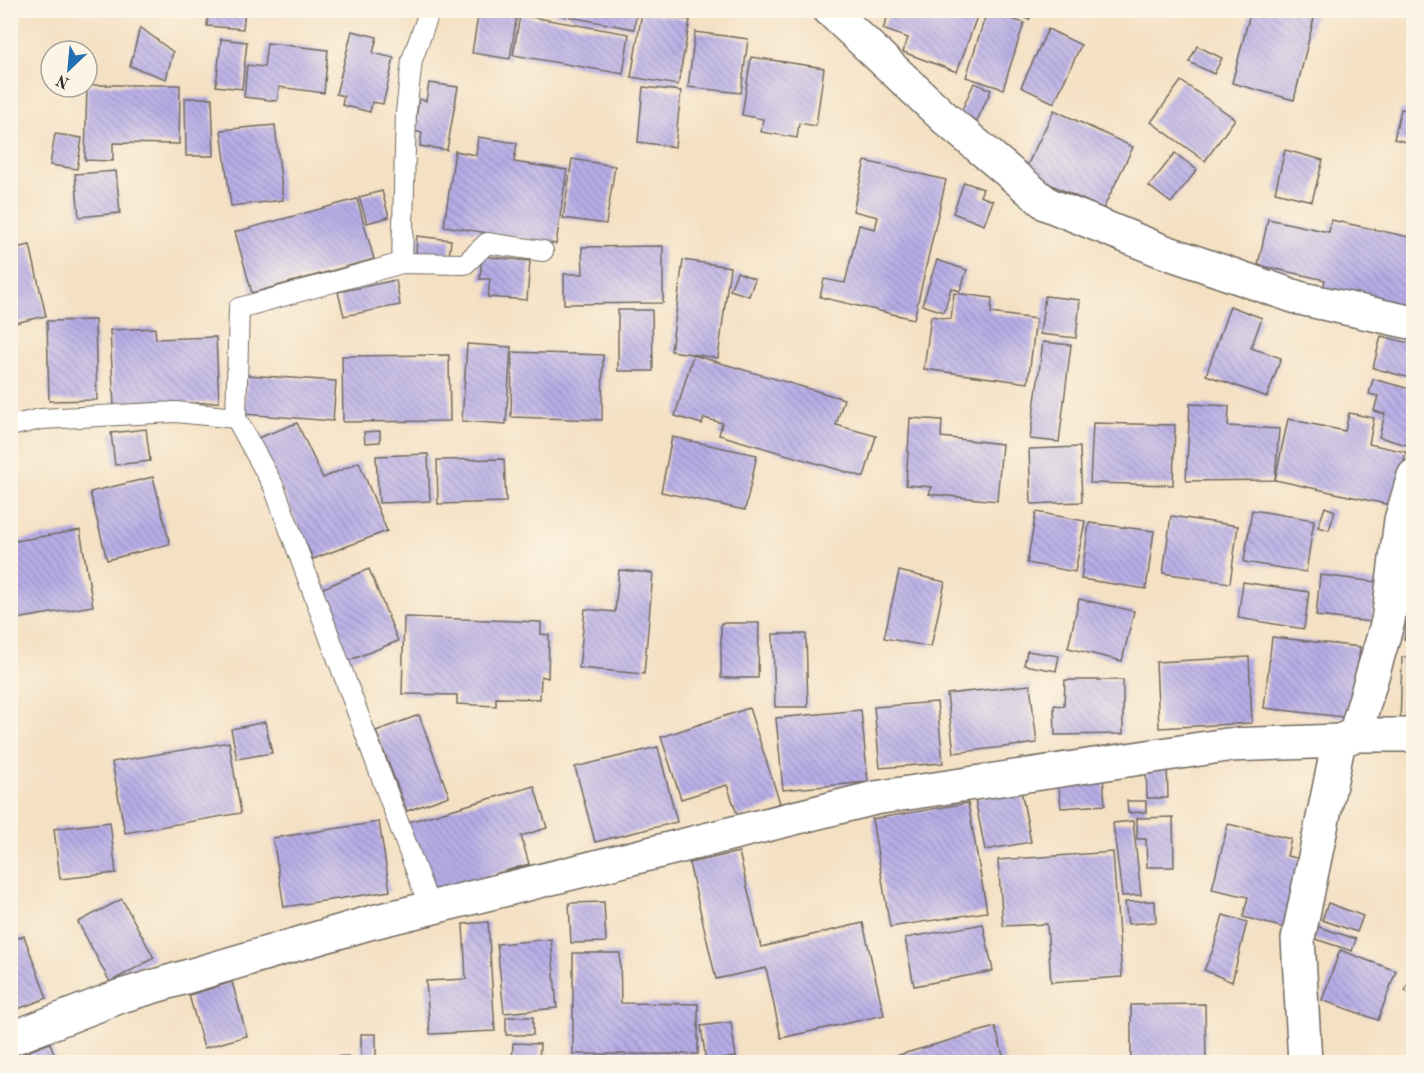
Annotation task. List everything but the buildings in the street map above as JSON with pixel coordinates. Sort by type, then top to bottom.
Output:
[{"type":"street","points":[[830,10],[948,120],[1047,204],[1160,250],[1299,298],[1413,323]]},
{"type":"street","points":[[1305,1062],[1298,939],[1347,738],[1388,621],[1401,520],[1413,476]]},
{"type":"street","points":[[10,1039],[121,996],[369,923],[875,798],[1227,745],[1413,735]]},
{"type":"lane","points":[[402,263],[405,112],[412,60],[430,10]]},
{"type":"lane","points":[[430,908],[274,487],[236,418],[239,308],[402,263],[465,264],[487,243],[543,251]]},
{"type":"lane","points":[[10,426],[40,418],[176,412],[236,418]]}]
